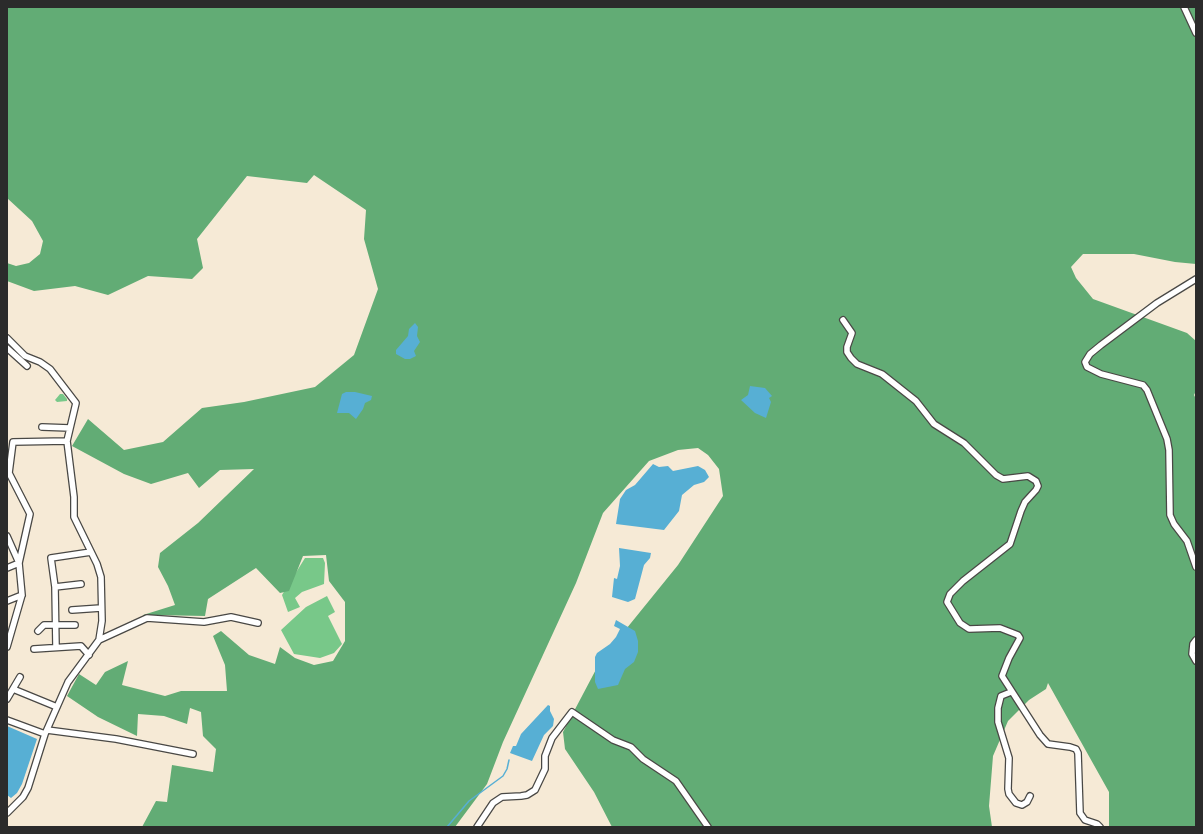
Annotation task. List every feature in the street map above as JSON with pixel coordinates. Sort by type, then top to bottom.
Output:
[{"type":"street","points":[[1184,7],[1196,33]]},
{"type":"street","points":[[1196,279],[1156,303],[1090,354],[1086,362],[1087,367],[1100,374],[1143,385],[1147,390],[1167,439],[1169,450],[1170,515],[1174,524],[1187,541],[1196,567]]},
{"type":"street","points":[[843,320],[852,333],[847,347],[847,352],[857,364],[882,374],[916,401],[934,424],[964,443],[996,475],[1003,479],[1028,476],[1036,481],[1038,486],[1025,502],[1010,544],[963,581],[950,594],[947,600],[950,608],[965,628],[977,630],[1000,628],[1018,635],[1020,638],[1009,658],[1002,676],[1040,735],[1048,744],[1076,749],[1078,753],[1080,813],[1085,820],[1097,824],[1100,827]]},
{"type":"street","points":[[7,338],[25,356],[40,362],[50,369],[76,403],[67,441],[74,497],[74,517],[98,564],[101,577],[102,608],[98,640],[89,655],[68,682],[46,732],[28,788],[23,797],[8,812]]},
{"type":"street","points":[[7,348],[27,366]]},
{"type":"street","points":[[42,427],[70,428]]},
{"type":"street","points":[[7,647],[22,595],[19,563],[30,514],[9,477],[14,442],[67,441]]},
{"type":"street","points":[[7,536],[19,563]]},
{"type":"street","points":[[56,647],[55,587],[51,558],[91,552]]},
{"type":"street","points":[[7,568],[19,563]]},
{"type":"street","points":[[55,587],[81,584]]},
{"type":"street","points":[[7,602],[22,595]]},
{"type":"street","points":[[72,610],[102,608]]},
{"type":"street","points":[[98,640],[104,639],[147,618],[204,622],[231,617],[258,622]]},
{"type":"street","points":[[38,631],[44,625],[75,625]]},
{"type":"street","points":[[1196,640],[1193,644],[1192,654],[1196,662]]},
{"type":"street","points":[[34,649],[81,646],[89,655]]},
{"type":"street","points":[[7,699],[20,677]]},
{"type":"street","points":[[13,689],[57,707]]},
{"type":"street","points":[[1011,692],[1001,696],[998,708],[998,722],[1010,758],[1008,789],[1009,794],[1016,803],[1022,805],[1027,802],[1030,796]]},
{"type":"street","points":[[477,827],[493,803],[502,797],[527,795],[534,790],[546,769],[545,756],[552,738],[572,712],[613,740],[631,747],[643,759],[676,781],[708,827]]},
{"type":"street","points":[[7,720],[46,732],[116,739],[193,754]]},
{"type":"green space","points":[[7,7],[1196,7],[1196,264],[1175,262],[1134,254],[1083,254],[1071,267],[1076,278],[1093,299],[1187,333],[1196,341],[1196,391],[1194,395],[1196,399],[1196,827],[1109,827],[1109,792],[1048,683],[1046,689],[1029,700],[1008,721],[993,756],[989,806],[992,827],[612,827],[594,792],[565,749],[563,732],[601,660],[678,565],[723,496],[719,469],[708,455],[698,448],[678,450],[649,461],[603,513],[576,583],[503,742],[487,784],[455,827],[142,827],[156,801],[167,802],[172,765],[213,772],[216,749],[203,736],[201,712],[190,708],[187,724],[164,716],[138,714],[137,736],[98,717],[67,696],[79,674],[96,685],[105,672],[128,661],[122,685],[165,696],[181,691],[227,691],[225,665],[213,636],[221,631],[249,655],[275,664],[280,647],[295,658],[314,665],[333,661],[345,641],[345,602],[329,581],[326,555],[303,556],[289,591],[280,593],[256,568],[208,599],[205,616],[153,615],[143,617],[143,615],[175,605],[168,586],[158,567],[160,553],[198,523],[254,469],[220,470],[199,488],[188,473],[151,484],[124,474],[72,446],[88,419],[124,450],[163,442],[202,408],[244,402],[315,387],[354,355],[378,289],[364,239],[366,210],[314,175],[307,183],[247,176],[197,239],[203,268],[192,279],[148,276],[108,295],[75,286],[34,291],[7,281],[7,263],[16,266],[29,263],[40,254],[43,241],[32,221],[7,198]]},
{"type":"green space","points":[[60,394],[63,394],[67,401],[57,402],[55,400]]},
{"type":"green space","points":[[305,558],[323,558],[325,563],[324,584],[302,592],[295,598],[300,607],[288,612],[282,595]]},
{"type":"green space","points":[[327,596],[335,612],[328,616],[342,644],[334,653],[320,658],[294,654],[281,630],[306,607]]},
{"type":"water","points":[[415,323],[418,327],[417,336],[420,342],[414,351],[416,356],[410,359],[405,359],[396,354],[396,350],[408,336],[409,329]]},
{"type":"water","points":[[750,386],[765,388],[772,396],[769,398],[771,402],[766,418],[755,413],[741,400],[748,395]]},
{"type":"water","points":[[346,392],[355,392],[372,396],[371,400],[365,403],[356,419],[349,413],[337,413],[342,394]]},
{"type":"water","points":[[653,464],[659,467],[668,466],[673,471],[698,466],[705,470],[709,477],[704,482],[694,485],[682,495],[679,511],[664,530],[616,524],[620,499],[626,490],[635,485]]},
{"type":"water","points":[[619,548],[651,553],[650,558],[644,565],[635,599],[628,602],[612,597],[614,578],[617,579],[620,566]]},
{"type":"water","points":[[616,620],[635,631],[638,641],[638,652],[634,662],[625,669],[618,685],[598,689],[595,682],[595,657],[597,653],[610,644],[616,637],[620,629],[614,626]]},
{"type":"water","points":[[548,705],[550,706],[550,711],[554,719],[553,726],[544,735],[532,761],[510,753],[513,746],[516,746],[521,734]]},
{"type":"water","points":[[7,726],[37,739],[22,784],[17,793],[11,798],[7,795]]},
{"type":"waterway","points":[[447,827],[469,801],[503,776],[507,769],[509,760]]}]
